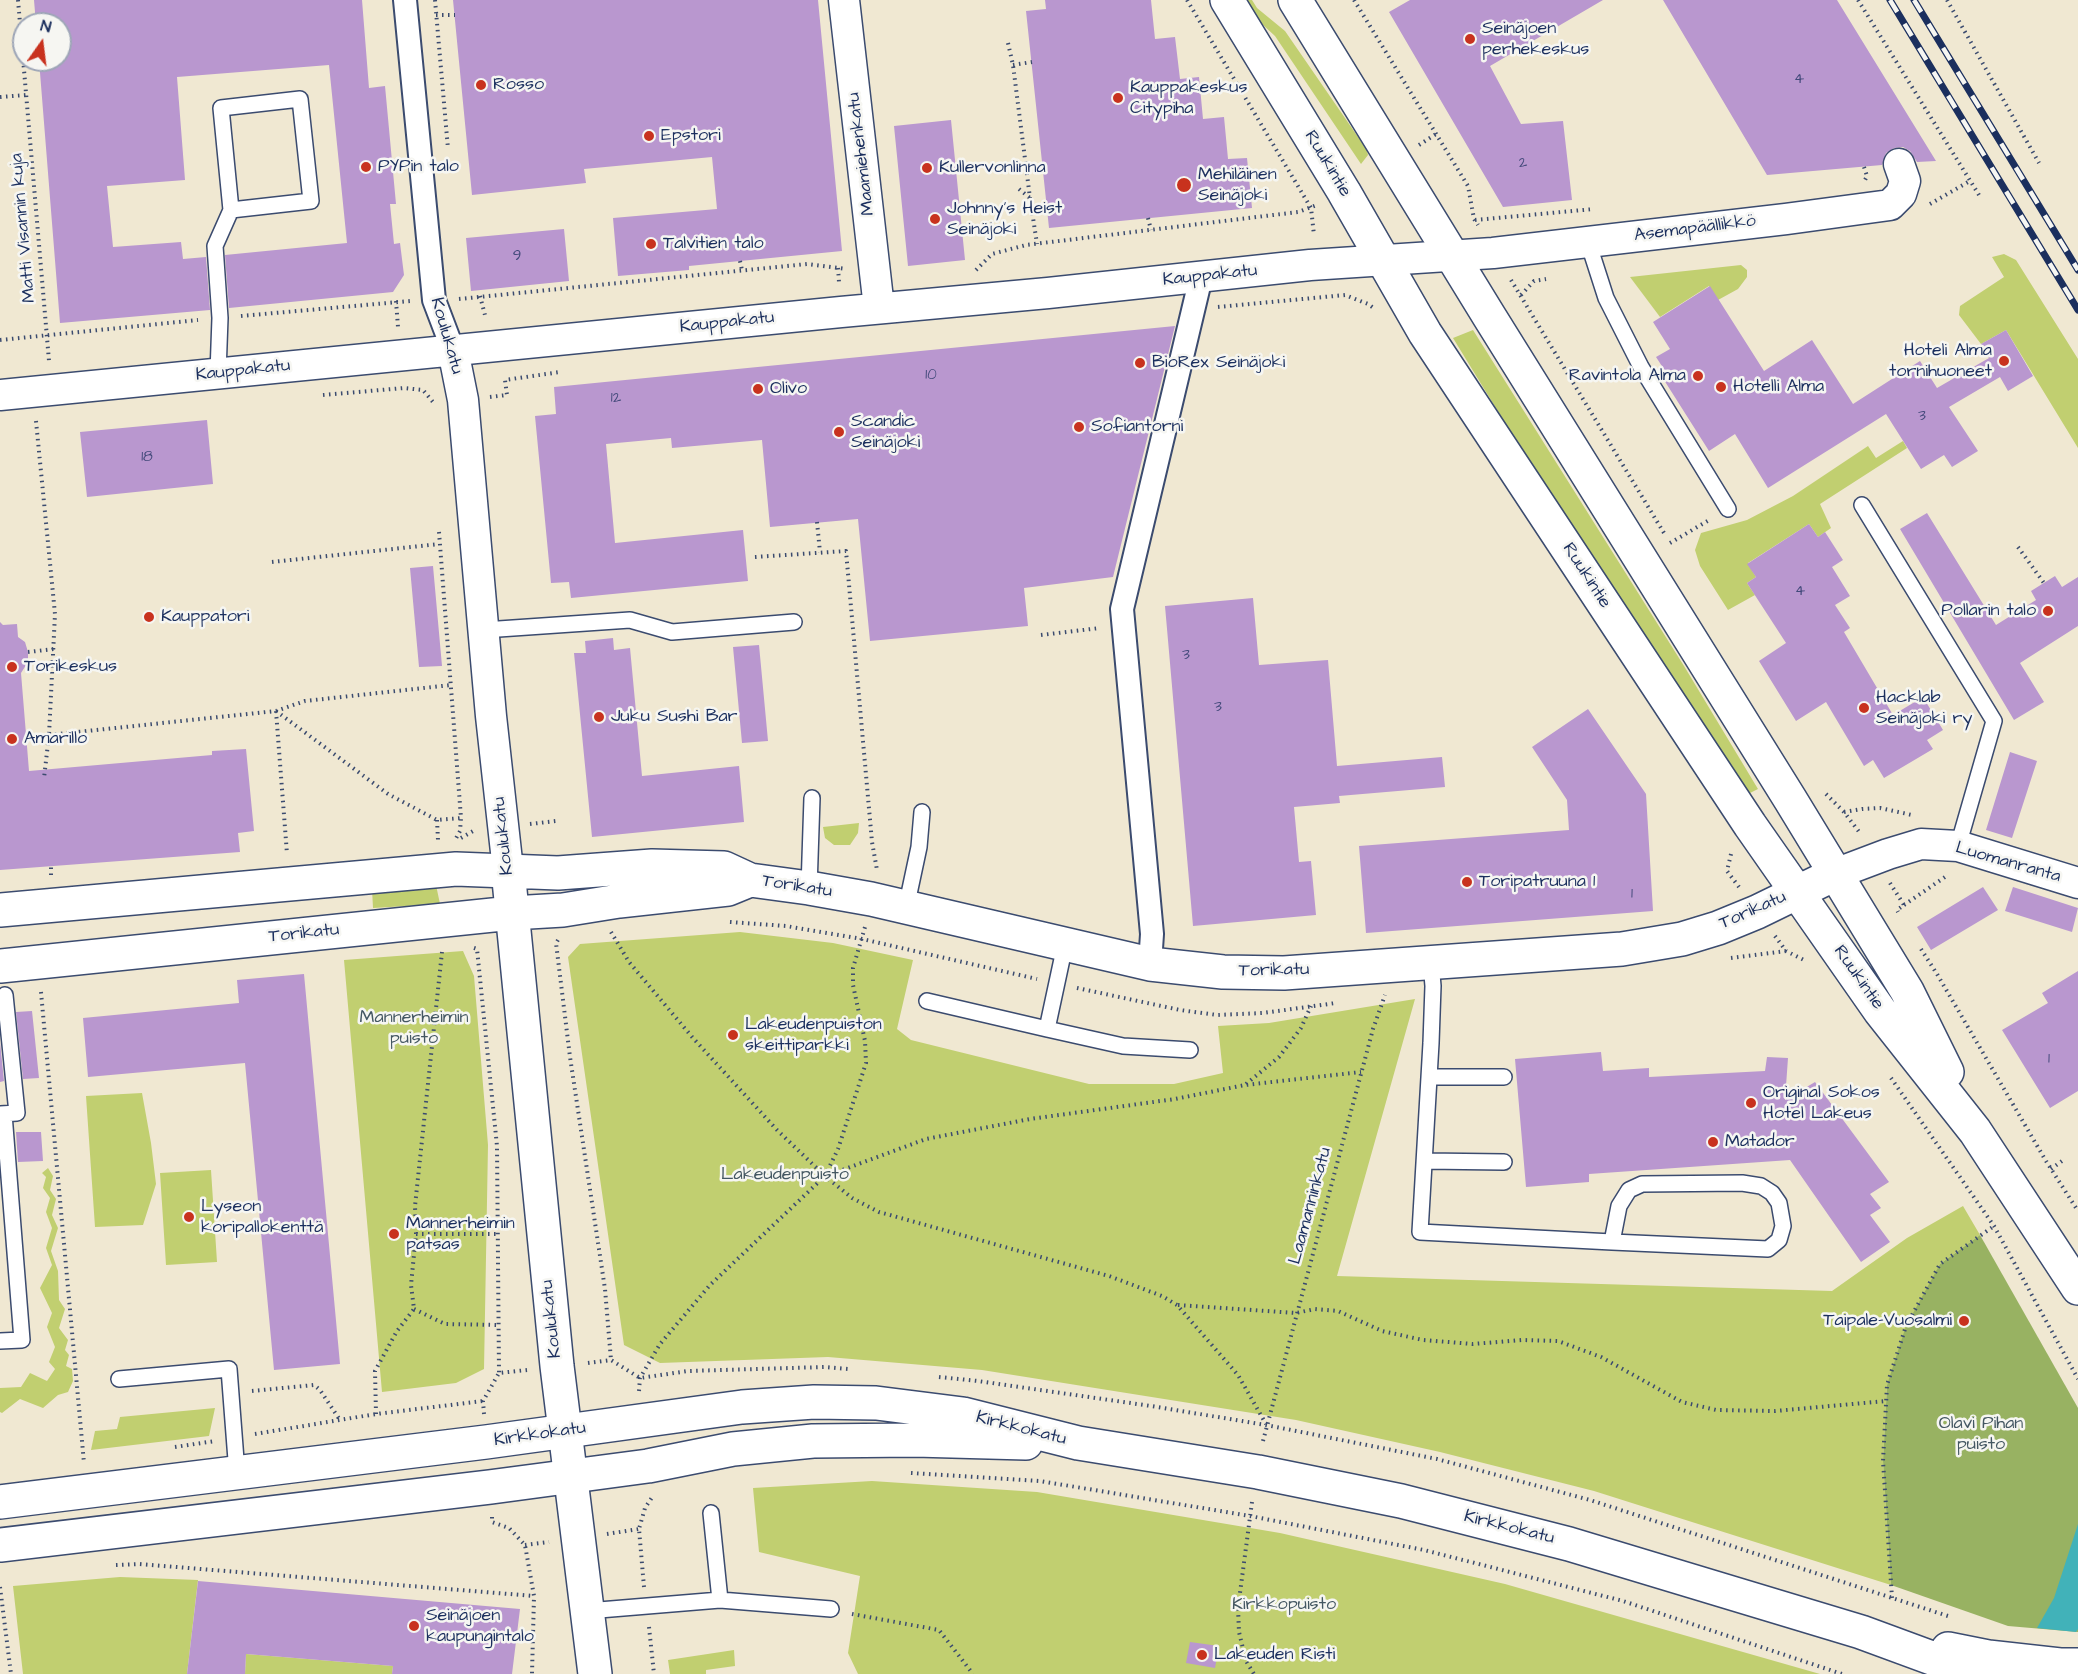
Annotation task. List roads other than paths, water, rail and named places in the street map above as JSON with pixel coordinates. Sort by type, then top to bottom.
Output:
[{"type":"main road","name":"Ruukintie","points":[[1227,0],[1344,192],[1432,343],[1796,892],[1880,1011],[1976,1131],[2078,1288]]},
{"type":"main road","name":"Ruukintie","points":[[1295,0],[1907,991],[1976,1131]]},
{"type":"main road","name":"Torikatu","points":[[0,910],[456,869],[558,873],[651,866],[724,868],[750,880],[809,888],[906,908],[1150,964],[1223,972],[1284,973],[1622,949],[1682,939],[1742,918],[1835,874]]},
{"type":"main road","name":"Koulukatu","points":[[508,870],[565,1431],[595,1674]]},
{"type":"main road","name":"Torikatu","points":[[3,980],[55,960],[512,913],[563,910],[619,901],[728,889],[750,880]]},
{"type":"main road","name":"Kirkkokatu","points":[[0,1502],[486,1442],[742,1407],[814,1402],[876,1403],[963,1414],[1078,1443],[1258,1472],[1401,1501],[1569,1544],[1861,1632],[1975,1674]]},
{"type":"main road","name":"Kirkkokatu","points":[[0,1545],[570,1476],[655,1485],[733,1449],[813,1441],[1078,1443]]},
{"type":"main road","name":"Kirkkokatu","points":[[1861,1632],[1988,1657],[2078,1665]]},
{"type":"street","name":"Koulukatu","points":[[405,0],[434,300],[453,350],[463,400],[508,870]]},
{"type":"street","name":"Maamiehenkatu","points":[[837,1],[872,309]]},
{"type":"street","name":"Asemapäällikkö","points":[[1453,256],[1588,242],[1890,204],[1901,194],[1905,181],[1899,164]]},
{"type":"street","name":"Kauppakatu","points":[[0,395],[872,309],[1048,294],[1329,264],[1453,256]]},
{"type":"street","points":[[1150,964],[1152,934],[1122,609],[1201,277]]},
{"type":"street","name":"Luomanranta","points":[[1835,874],[1921,844],[1958,846],[2078,883]]},
{"type":"lane","points":[[836,44],[860,269],[872,309]]},
{"type":"lane","points":[[218,373],[220,318],[214,246],[231,210],[221,108],[300,99],[310,201],[231,210]]},
{"type":"lane","points":[[1588,242],[1606,298],[1636,357],[1728,509]]},
{"type":"lane","points":[[1862,506],[1994,721],[1958,846]]},
{"type":"lane","points":[[484,630],[630,620],[672,632],[794,622]]},
{"type":"lane","points":[[809,888],[812,798]]},
{"type":"lane","points":[[906,908],[919,847],[922,812]]},
{"type":"lane","points":[[1047,1029],[1065,945]]},
{"type":"lane","points":[[1431,963],[1433,987],[1420,1232],[1612,1242],[1768,1249],[1779,1240],[1783,1226],[1779,1203],[1772,1193],[1761,1186],[1642,1184],[1629,1190],[1619,1206],[1612,1242]]},
{"type":"lane","points":[[0,1341],[22,1340],[2,1114],[17,1113],[3,980]]},
{"type":"lane","points":[[927,1001],[1123,1046],[1190,1050]]},
{"type":"lane","points":[[1429,1077],[1504,1077]]},
{"type":"lane","points":[[1425,1161],[1504,1162]]},
{"type":"lane","points":[[119,1379],[229,1369],[237,1473]]},
{"type":"lane","points":[[711,1513],[720,1600]]},
{"type":"lane","points":[[587,1611],[720,1600],[831,1609]]},
{"type":"water","points":[[2078,1524],[2078,1629],[2076,1632],[2037,1628],[2054,1598]]},
{"type":"railway","points":[[1890,0],[2078,310]]},
{"type":"railway","points":[[1914,0],[2078,270]]},
{"type":"place","name":"Seinäjoen perhekeskus","points":[[1470,39]]},
{"type":"place","name":"Rosso","points":[[481,85]]},
{"type":"place","name":"Kauppakeskus Citypiha","points":[[1118,98]]},
{"type":"place","name":"Epstori","points":[[649,136]]},
{"type":"place","name":"PYPin talo","points":[[366,167]]},
{"type":"place","name":"Kullervonlinna","points":[[927,168]]},
{"type":"place","name":"Mehiläinen Seinäjoki","points":[[1184,185]]},
{"type":"place","name":"Johnny's Heist Seinäjoki","points":[[935,219]]},
{"type":"place","name":"Talvitien talo","points":[[651,244]]},
{"type":"place","name":"Hoteli Alma tornihuoneet","points":[[2004,361]]},
{"type":"place","name":"BioRex Seinäjoki","points":[[1140,363]]},
{"type":"place","name":"Ravintola Alma","points":[[1698,376]]},
{"type":"place","name":"Hotelli Alma","points":[[1721,387]]},
{"type":"place","name":"Olivo","points":[[758,389]]},
{"type":"place","name":"Sofiantorni","points":[[1079,427]]},
{"type":"place","name":"Scandic Seinäjoki","points":[[839,432]]},
{"type":"place","name":"Pollarin talo","points":[[2048,611]]},
{"type":"place","name":"Kauppatori","points":[[149,617]]},
{"type":"place","name":"Torikeskus","points":[[12,667]]},
{"type":"place","name":"Hacklab Seinäjoki ry","points":[[1864,708]]},
{"type":"place","name":"Juku Sushi Bar","points":[[599,717]]},
{"type":"place","name":"Amarillo","points":[[12,739]]},
{"type":"place","name":"Toripatruuna 1","points":[[1467,882]]},
{"type":"place","name":"Lakeudenpuiston skeittiparkki","points":[[733,1035]]},
{"type":"place","name":"Original Sokos Hotel Lakeus","points":[[1751,1103]]},
{"type":"place","name":"Matador","points":[[1713,1142]]},
{"type":"place","name":"Lyseon koripallokenttä","points":[[189,1217]]},
{"type":"place","name":"Mannerheimin patsas","points":[[394,1234]]},
{"type":"place","name":"Taipale-Vuosalmi","points":[[1964,1321]]},
{"type":"place","name":"Seinäjoen kaupungintalo","points":[[414,1626]]},
{"type":"place","name":"Lakeuden Risti","points":[[1202,1655]]},
{"type":"park label","name":"Mannerheimin puisto","points":[[414,1028]]},
{"type":"park label","name":"Lakeudenpuisto","points":[[785,1175]]},
{"type":"park label","name":"Olavi Pihan puisto","points":[[1981,1434]]},
{"type":"park label","name":"Kirkkopuisto","points":[[1284,1605]]}]
